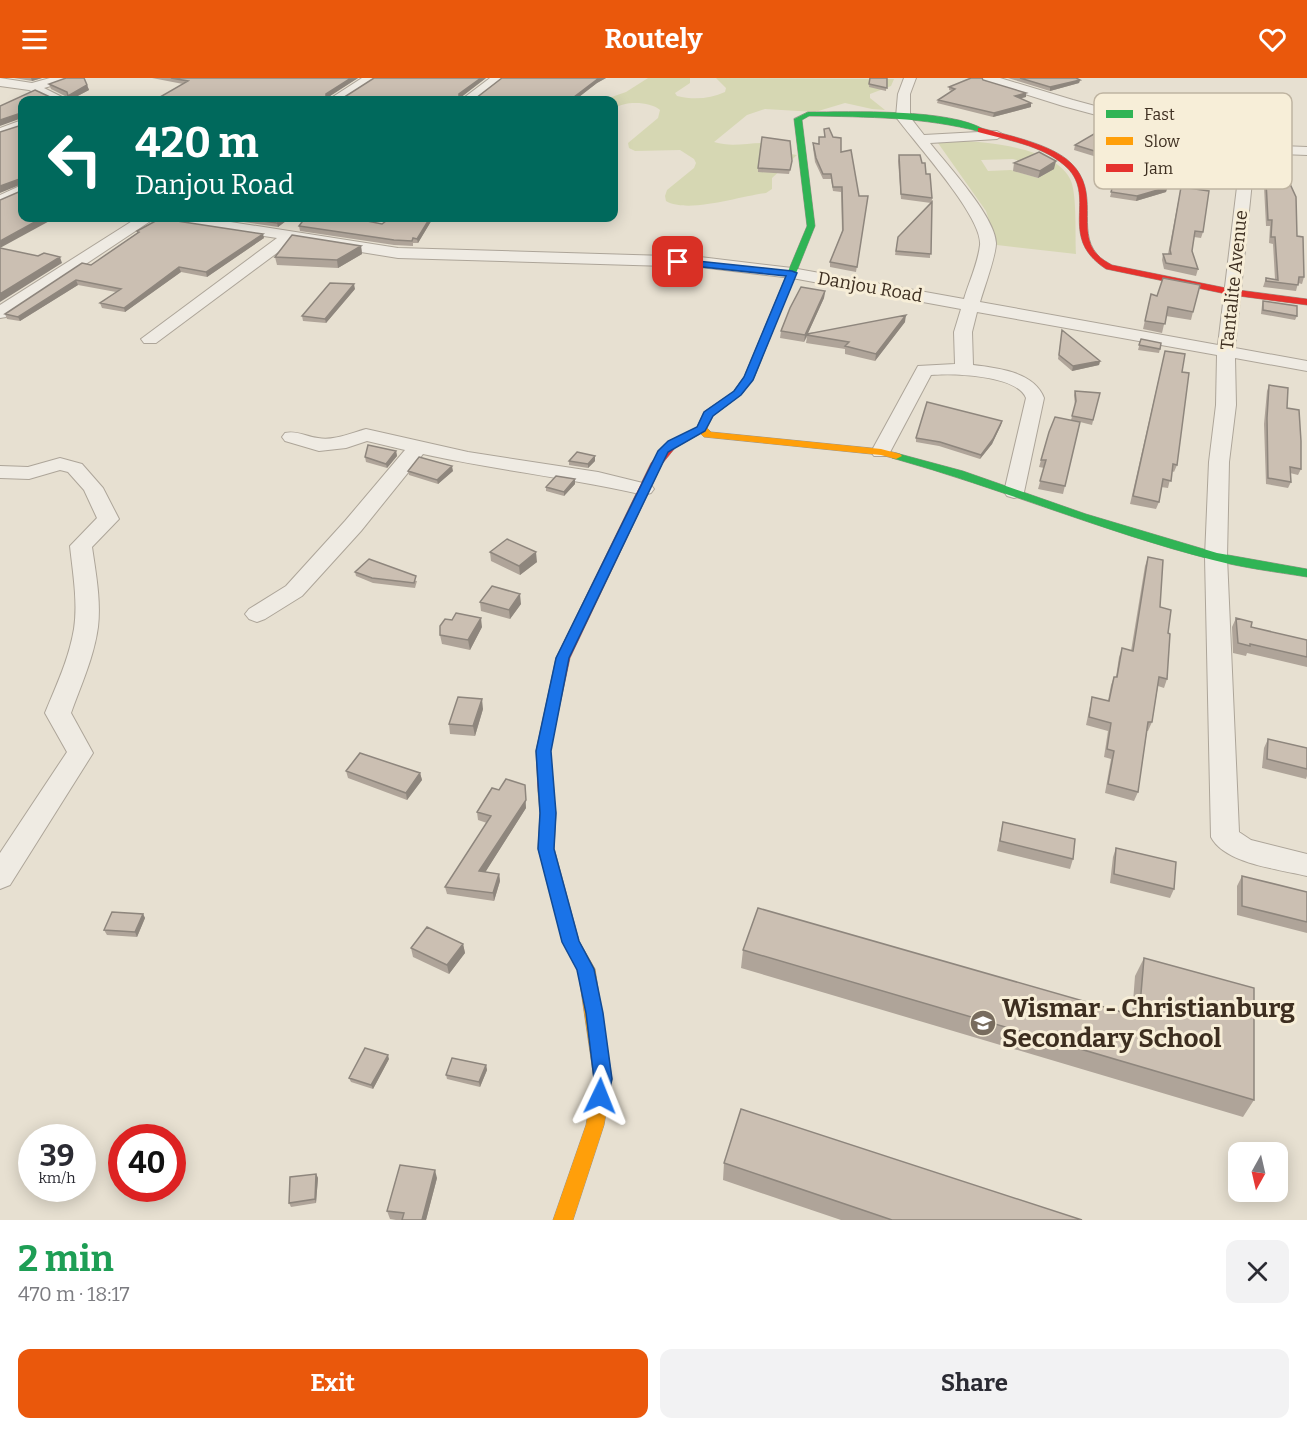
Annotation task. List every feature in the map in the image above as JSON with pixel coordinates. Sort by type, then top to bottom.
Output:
[{"type":"street","points":[[32,87],[64,78]]},
{"type":"street","points":[[341,96],[371,78]]},
{"type":"street","points":[[473,96],[498,78]]},
{"type":"street","points":[[910,78],[904,94],[903,117],[975,210],[985,231],[987,244],[963,332],[964,369]]},
{"type":"street","points":[[987,78],[1094,111]]},
{"type":"street","points":[[0,82],[32,87],[53,96]]},
{"type":"street","points":[[562,1220],[595,1125],[603,1079],[586,969],[571,942],[546,849],[548,813],[543,751],[562,658],[664,451],[672,443],[701,429],[708,414],[737,393],[749,378],[811,226],[798,119],[808,114],[942,119],[1042,150],[1067,163],[1082,181],[1086,249],[1095,261],[1108,267],[1231,292],[1307,302]]},
{"type":"street","points":[[0,133],[18,126]]},
{"type":"street","points":[[921,139],[997,135]]},
{"type":"street","points":[[1292,150],[1307,151]]},
{"type":"street","points":[[0,183],[18,188]]},
{"type":"street","name":"Tantalite Avenue","points":[[1244,189],[1226,351],[1226,405],[1219,462],[1216,557],[1225,837],[1244,849],[1307,865]]},
{"type":"street","points":[[0,201],[18,191]]},
{"type":"street","points":[[0,313],[141,222]]},
{"type":"street","name":"Danjou Road","points":[[203,222],[398,253],[435,256],[700,262],[792,273],[1307,366]]},
{"type":"street","points":[[150,339],[290,236]]},
{"type":"street","points":[[881,452],[924,370],[937,367],[964,369],[1026,384],[1032,390],[1035,398],[1014,492]]},
{"type":"street","points":[[701,429],[708,435],[881,452],[959,473],[1082,517],[1216,557],[1307,573]]},
{"type":"street","points":[[292,437],[319,445],[346,442],[366,435],[468,458],[598,478],[644,489]]},
{"type":"street","points":[[257,614],[294,591],[418,447]]},
{"type":"street","points":[[0,472],[29,473],[60,464],[75,468],[93,488],[108,519],[81,546],[87,588],[87,618],[76,667],[58,713],[80,753],[0,877]]},
{"type":"green space","points":[[648,78],[690,78],[690,83],[675,93],[677,96],[689,98],[713,96],[725,92],[726,88],[716,78],[894,79],[891,86],[870,94],[870,98],[885,110],[845,103],[815,112],[765,109],[747,115],[714,142],[734,145],[767,143],[797,155],[772,178],[772,189],[766,193],[687,206],[666,201],[665,196],[667,190],[694,168],[696,163],[694,159],[680,150],[635,151],[629,148],[628,143],[658,118],[660,110],[650,105],[637,103],[618,106],[618,96],[614,96],[626,92]]},
{"type":"green space","points":[[968,141],[1002,145],[1037,154],[1064,170],[1073,188],[1076,254],[997,245],[986,211],[938,143]],"holes":[[[1013,159],[1050,171],[1038,178],[1011,170],[988,171],[981,160]]]},
{"type":"building","points":[[66,78],[84,78],[87,85],[68,96],[67,92],[49,84]]},
{"type":"building","points":[[171,78],[351,78],[326,96],[162,96],[188,81]]},
{"type":"building","points":[[374,78],[481,78],[459,96],[346,96]]},
{"type":"building","points":[[502,78],[599,78],[575,96],[479,96]]},
{"type":"building","points":[[870,78],[887,78],[887,88],[869,84]]},
{"type":"building","points":[[971,78],[982,78],[1026,93],[1015,96],[1031,103],[994,113],[938,100],[955,89],[949,87]]},
{"type":"building","points":[[1020,78],[1076,78],[1080,80],[1050,87]]},
{"type":"building","points":[[35,90],[48,96],[22,96]]},
{"type":"building","points":[[18,98],[18,114],[0,120],[0,106]]},
{"type":"building","points":[[18,126],[18,179],[0,186],[0,132]]},
{"type":"building","points":[[829,128],[833,137],[841,138],[841,152],[851,150],[859,196],[868,196],[857,267],[830,262],[843,230],[842,187],[833,187],[831,174],[823,174],[813,143],[819,144],[819,137],[825,137],[824,129]]},
{"type":"building","points":[[1094,134],[1094,151],[1075,145]]},
{"type":"building","points":[[762,137],[790,141],[792,161],[790,170],[758,168]]},
{"type":"building","points":[[1039,152],[1056,161],[1040,171],[1014,163]]},
{"type":"building","points":[[899,155],[920,155],[922,163],[925,163],[926,174],[930,174],[932,198],[901,194]]},
{"type":"building","points":[[1292,188],[1296,197],[1297,236],[1303,237],[1304,277],[1299,277],[1298,285],[1266,281],[1266,278],[1278,280],[1275,237],[1271,237],[1272,220],[1268,220],[1266,189]]},
{"type":"building","points":[[1112,189],[1161,189],[1137,196],[1111,192]]},
{"type":"building","points":[[1181,189],[1209,191],[1203,232],[1195,231],[1192,251],[1198,269],[1166,263],[1163,254],[1171,254]]},
{"type":"building","points":[[18,192],[18,222],[35,222],[0,241],[0,200]]},
{"type":"building","points":[[932,202],[931,254],[896,251],[898,237]]},
{"type":"building","points":[[154,222],[184,222],[263,234],[206,272],[179,267],[124,308],[100,303],[121,289],[76,280],[18,317],[5,314],[82,263],[91,265],[139,232],[137,231]]},
{"type":"building","points":[[302,222],[382,224],[385,222],[428,222],[417,239],[413,238],[412,241],[299,226]]},
{"type":"building","points":[[292,235],[361,246],[337,260],[275,257]]},
{"type":"building","points":[[0,248],[38,256],[44,253],[60,257],[0,294]]},
{"type":"building","points":[[1163,278],[1200,285],[1193,312],[1168,307],[1165,324],[1145,321],[1151,294],[1157,296]]},
{"type":"building","points":[[330,283],[354,284],[325,319],[302,316]]},
{"type":"building","points":[[801,287],[825,291],[805,335],[781,331],[790,308]]},
{"type":"building","points":[[1263,301],[1297,306],[1297,316],[1263,310]]},
{"type":"building","points":[[906,315],[876,354],[845,346],[849,342],[807,335],[807,334]]},
{"type":"building","points":[[1062,330],[1100,361],[1073,366],[1059,355]]},
{"type":"building","points":[[1141,339],[1161,343],[1160,349],[1139,345]]},
{"type":"building","points":[[1165,351],[1185,354],[1182,372],[1189,373],[1177,465],[1173,464],[1171,481],[1163,479],[1159,502],[1133,496]]},
{"type":"building","points":[[1269,385],[1288,388],[1287,408],[1299,410],[1301,469],[1290,467],[1291,482],[1268,478]]},
{"type":"building","points":[[1075,391],[1100,393],[1093,420],[1072,416],[1076,401]]},
{"type":"building","points":[[927,402],[1002,421],[993,439],[981,455],[940,442],[916,438]]},
{"type":"building","points":[[1055,417],[1080,422],[1065,486],[1040,481],[1046,460],[1041,460]]},
{"type":"building","points":[[368,445],[396,451],[386,464],[365,457]]},
{"type":"building","points":[[577,452],[595,456],[588,464],[569,461]]},
{"type":"building","points":[[419,457],[452,466],[437,480],[408,471]]},
{"type":"building","points":[[556,476],[575,479],[564,492],[546,487]]},
{"type":"building","points":[[507,539],[536,552],[519,566],[490,552]]},
{"type":"building","points":[[1148,557],[1163,560],[1160,607],[1171,610],[1168,633],[1170,634],[1167,679],[1159,677],[1152,722],[1148,722],[1138,792],[1108,784],[1114,751],[1107,749],[1111,723],[1089,717],[1092,697],[1109,701],[1114,677],[1117,677],[1122,648],[1133,651]]},
{"type":"building","points":[[369,559],[416,576],[414,583],[372,578],[355,572]]},
{"type":"building","points":[[492,586],[520,594],[509,610],[480,602]]},
{"type":"building","points":[[456,613],[481,618],[468,640],[440,635],[440,626],[445,619],[452,620]]},
{"type":"building","points":[[1236,618],[1252,622],[1251,627],[1307,640],[1307,657],[1238,643]]},
{"type":"building","points":[[458,697],[482,699],[473,726],[449,724]]},
{"type":"building","points":[[1268,739],[1307,748],[1307,769],[1267,759]]},
{"type":"building","points":[[360,753],[420,773],[406,793],[346,771]]},
{"type":"building","points":[[506,779],[525,785],[526,800],[479,871],[499,874],[493,893],[445,887],[491,816],[477,812],[492,788],[499,790]]},
{"type":"building","points":[[1003,822],[1075,839],[1073,859],[1000,841]]},
{"type":"building","points":[[1116,848],[1176,862],[1174,889],[1114,874]]},
{"type":"building","points":[[1242,876],[1307,892],[1307,922],[1242,906]]},
{"type":"building","points":[[758,908],[1139,1017],[1144,958],[1254,988],[1254,1100],[743,950]]},
{"type":"building","points":[[112,912],[143,914],[135,932],[104,930]]},
{"type":"building","points":[[427,927],[463,944],[447,965],[411,948]]},
{"type":"building","points":[[365,1048],[388,1055],[371,1085],[349,1078]]},
{"type":"building","points":[[452,1058],[486,1065],[479,1082],[446,1075]]},
{"type":"building","points":[[741,1109],[1082,1220],[892,1220],[724,1163]]},
{"type":"building","points":[[400,1165],[435,1170],[422,1220],[402,1220],[404,1213],[387,1211]]},
{"type":"building","points":[[316,1174],[315,1199],[289,1203],[290,1177]]},
{"type":"traffic: fast","points":[[738,392],[749,378],[811,226],[798,119],[808,114],[895,115],[939,120],[981,130]]},
{"type":"traffic: fast","points":[[896,456],[959,473],[1082,517],[1216,557],[1307,573]]},
{"type":"traffic: slow","points":[[738,392],[708,414],[701,429],[708,435],[881,452],[896,456]]},
{"type":"traffic: slow","points":[[546,791],[548,813],[546,848],[571,942],[586,969],[603,1079],[595,1125],[563,1220]]},
{"type":"traffic: jam","points":[[981,130],[1038,148],[1068,164],[1078,176],[1083,190],[1084,233],[1087,246],[1095,258],[1109,267],[1231,292],[1307,302]]},
{"type":"traffic: jam","points":[[546,791],[543,751],[563,658],[657,463],[671,446],[701,429]]},
{"type":"place","name":"Wismar - Christianburg Secondary School","points":[[983,1023]]},
{"type":"route","points":[[600,1096],[603,1079],[586,969],[571,942],[546,849],[548,813],[543,751],[562,658],[664,451],[672,443],[701,429],[708,414],[737,393],[749,378],[792,273],[700,262],[678,262]]}]
